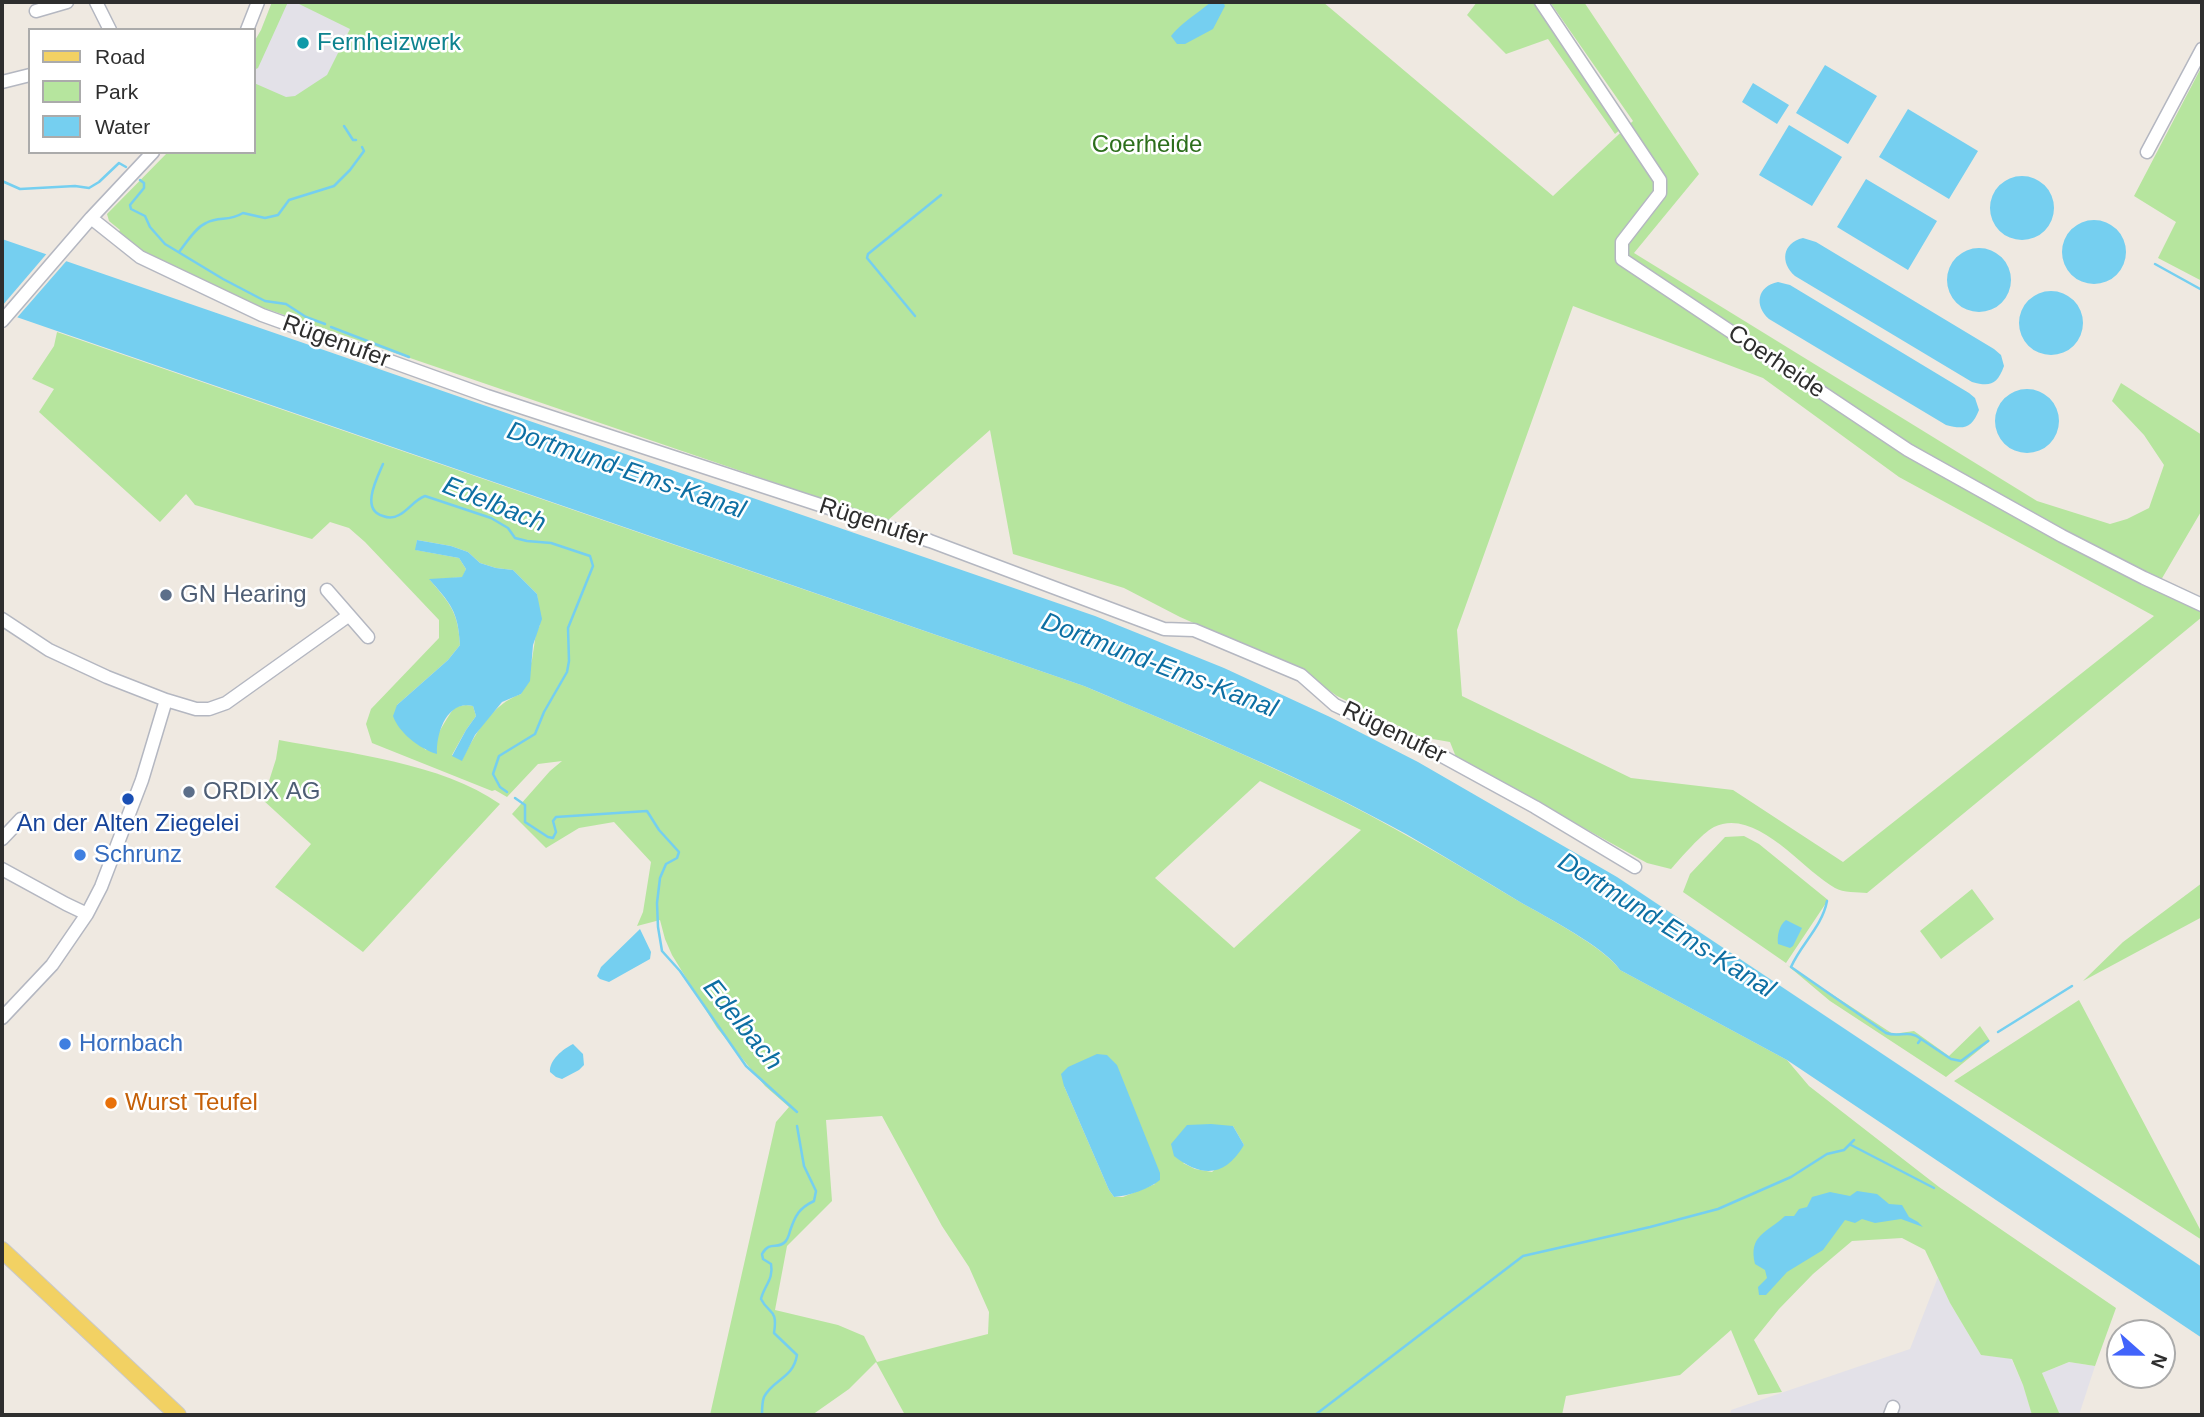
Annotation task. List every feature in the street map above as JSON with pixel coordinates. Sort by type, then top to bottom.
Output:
[{"type":"main road","points":[[2,1250],[178,1415]]},
{"type":"street","points":[[36,11],[67,2]]},
{"type":"street","points":[[96,2],[109,28]]},
{"type":"street","points":[[248,28],[258,2]]},
{"type":"street","name":"Coerheide","points":[[1541,2],[1660,180],[1660,193],[1622,242],[1622,259],[1908,450],[2062,536],[2202,605]]},
{"type":"street","points":[[2147,152],[2202,49]]},
{"type":"street","points":[[2,82],[28,76]]},
{"type":"street","points":[[2,321],[150,154]]},
{"type":"street","name":"Rügenufer","points":[[91,218],[140,257],[262,315],[487,396],[930,541],[1164,629],[1194,630],[1217,638],[1301,676],[1335,705],[1440,755],[1535,807],[1635,867]]},
{"type":"street","points":[[327,590],[368,637]]},
{"type":"street","points":[[2,619],[49,650],[107,677],[166,700],[196,709],[208,709],[226,703],[348,616]]},
{"type":"street","points":[[2,1018],[52,965],[87,914],[142,780],[166,700]]},
{"type":"street","points":[[2,839],[21,819]]},
{"type":"street","points":[[2,869],[87,914]]},
{"type":"shaded area","points":[[272,2],[306,2],[357,26],[311,123],[256,95],[256,39]]},
{"type":"shaded area","points":[[1938,1277],[1981,1355],[2011,1358],[2032,1415],[1730,1415],[1731,1410],[1910,1349]]},
{"type":"shaded area","points":[[2069,1362],[2095,1366],[2079,1415],[2060,1415],[2042,1373]]},
{"type":"green space","points":[[272,2],[288,2],[256,69],[256,39]]},
{"type":"green space","points":[[297,2],[1323,2],[1553,196],[1633,121],[1550,2],[1584,2],[1699,174],[1634,253],[2037,501],[2110,524],[2149,508],[2164,465],[2144,435],[2112,401],[2121,383],[2202,435],[2202,510],[2161,580],[2202,604],[2202,617],[1867,893],[1838,890],[1762,833],[1730,823],[1709,830],[1671,869],[1647,863],[1456,757],[1450,742],[1421,737],[1337,696],[1302,671],[1180,617],[1124,588],[1013,554],[990,430],[887,521],[252,304],[144,252],[117,234],[120,230],[109,221],[107,214],[166,154],[256,154],[256,84],[286,97],[295,96],[327,75],[350,29]],"holes":[[[1573,306],[1763,378],[1899,477],[2154,616],[1843,862],[1733,790],[1631,778],[1462,696],[1457,630]]]},
{"type":"green space","points":[[1477,2],[1534,2],[1621,129],[1615,134],[1548,39],[1506,54],[1467,15]]},
{"type":"green space","points":[[2202,66],[2202,281],[2158,258],[2176,222],[2134,196]]},
{"type":"green space","points":[[57,332],[1084,686],[1342,801],[1574,933],[1601,952],[1620,970],[1787,1060],[1809,1086],[1939,1187],[2116,1308],[2112,1319],[2106,1319],[2106,1336],[2095,1366],[2069,1362],[2042,1373],[2060,1415],[2032,1415],[2012,1359],[1981,1355],[1950,1303],[1925,1250],[1902,1238],[1852,1241],[1813,1274],[1754,1340],[1782,1392],[1758,1395],[1731,1330],[1680,1375],[1566,1396],[1562,1415],[905,1415],[876,1362],[849,1389],[812,1415],[710,1415],[776,1122],[789,1107],[765,1086],[717,1028],[672,955],[660,920],[637,926],[643,912],[651,862],[614,822],[579,828],[546,848],[512,814],[562,761],[538,764],[507,797],[372,743],[366,724],[371,709],[439,638],[439,620],[349,528],[330,522],[312,539],[195,505],[186,494],[160,522],[39,412],[54,389],[32,379],[54,346]],"holes":[[[417,540],[451,546],[468,552],[480,563],[513,570],[537,594],[540,625],[521,694],[493,712],[462,760],[452,755],[476,716],[473,706],[455,707],[426,750],[416,741],[397,705],[448,660],[460,645],[452,610],[430,580],[463,577],[466,569],[459,558],[416,550]],[[1260,781],[1361,830],[1234,948],[1155,878]],[[1064,1086],[1155,1184],[1123,1197],[1114,1197]],[[882,1116],[942,1226],[969,1267],[989,1312],[988,1334],[877,1362],[864,1336],[838,1325],[775,1310],[787,1246],[832,1201],[826,1120]],[[1233,1126],[1244,1145],[1212,1172],[1195,1169],[1183,1163]]]},
{"type":"green space","points":[[279,740],[423,769],[477,790],[500,804],[363,952],[275,887],[311,844],[263,800]]},
{"type":"green space","points":[[1744,836],[1759,844],[1828,900],[1786,963],[1683,892],[1690,874],[1725,837]]},
{"type":"green space","points":[[2202,883],[2202,917],[2083,981],[2123,942]]},
{"type":"green space","points":[[1972,889],[1994,919],[1941,959],[1920,931]]},
{"type":"green space","points":[[1787,965],[1893,1034],[1914,1031],[1949,1056],[1980,1026],[1990,1041],[1946,1077],[1830,1001]]},
{"type":"green space","points":[[2079,1000],[2202,1233],[2202,1240],[1954,1081]]},
{"type":"water","points":[[1211,2],[1223,2],[1225,6],[1213,29],[1185,44],[1177,44],[1171,36]]},
{"type":"water","points":[[1825,65],[1877,96],[1848,144],[1796,113]]},
{"type":"water","points":[[1753,83],[1789,105],[1777,124],[1742,102]]},
{"type":"water","points":[[1908,109],[1978,151],[1949,199],[1879,157]]},
{"type":"water","points":[[1789,125],[1842,157],[1812,206],[1759,175]]},
{"type":"water","points":[[2016,176],[2028,176],[2045,185],[2052,196],[2052,220],[2045,231],[2028,240],[2016,240],[2004,235],[1995,226],[1990,214],[1990,202],[1995,190],[2004,181]]},
{"type":"water","points":[[1866,179],[1937,221],[1908,270],[1837,227]]},
{"type":"water","points":[[2088,220],[2100,220],[2117,229],[2124,240],[2124,264],[2117,275],[2100,284],[2088,284],[2076,279],[2067,270],[2062,258],[2062,246],[2067,234],[2076,225]]},
{"type":"water","points":[[1803,238],[1816,242],[1994,349],[2001,355],[2004,366],[1999,377],[1988,384],[1972,382],[1795,276],[1785,260],[1787,249]]},
{"type":"water","name":"Dortmund-Ems-Kanal","points":[[2,239],[1095,616],[1224,668],[1330,717],[1418,762],[1617,877],[2202,1267],[2202,1338],[1787,1060],[1620,970],[1602,952],[1574,933],[1406,834],[1327,793],[1084,686],[2,312]]},
{"type":"water","points":[[1973,248],[1985,248],[2002,257],[2009,268],[2009,292],[2002,303],[1985,312],[1973,312],[1961,307],[1952,298],[1947,286],[1947,274],[1952,262],[1961,253]]},
{"type":"water","points":[[1778,282],[1790,285],[1969,393],[1975,398],[1979,410],[1973,421],[1963,427],[1946,425],[1769,319],[1761,308],[1760,297],[1766,288]]},
{"type":"water","points":[[2045,291],[2057,291],[2074,300],[2081,311],[2081,335],[2074,346],[2057,355],[2045,355],[2033,350],[2024,341],[2019,329],[2019,317],[2024,305],[2033,296]]},
{"type":"water","points":[[2021,389],[2033,389],[2050,398],[2057,409],[2057,433],[2050,444],[2033,453],[2021,453],[2009,448],[2000,439],[1995,427],[1995,415],[2000,403],[2009,394]]},
{"type":"water","points":[[417,540],[451,546],[468,552],[480,563],[513,570],[537,594],[542,619],[533,645],[530,681],[521,694],[502,702],[475,735],[462,761],[452,756],[476,716],[473,706],[464,705],[450,713],[441,728],[437,754],[411,740],[393,716],[397,705],[448,660],[460,645],[452,609],[429,579],[462,577],[466,569],[459,558],[415,550]]},
{"type":"water","points":[[1786,920],[1802,928],[1790,948],[1778,944],[1779,931]]},
{"type":"water","points":[[640,929],[651,952],[650,959],[609,982],[600,979],[597,976],[601,967]]},
{"type":"water","points":[[573,1044],[583,1054],[584,1065],[562,1079],[556,1077],[550,1072],[554,1059]]},
{"type":"water","points":[[1097,1054],[1107,1055],[1117,1065],[1160,1173],[1160,1180],[1150,1186],[1138,1192],[1114,1197],[1061,1074],[1068,1067]]},
{"type":"water","points":[[1187,1125],[1233,1126],[1244,1145],[1229,1163],[1212,1171],[1203,1171],[1174,1156],[1171,1144]]},
{"type":"water","points":[[1857,1191],[1877,1194],[1889,1204],[1902,1205],[1909,1217],[1923,1227],[1901,1219],[1875,1223],[1862,1219],[1855,1223],[1845,1220],[1823,1250],[1787,1272],[1766,1295],[1759,1295],[1758,1287],[1767,1278],[1765,1270],[1755,1264],[1754,1247],[1761,1236],[1785,1216],[1794,1216],[1799,1209],[1807,1207],[1812,1197],[1830,1192],[1850,1196]]},
{"type":"pier","points":[[49,251],[69,258],[15,320],[2,316],[2,306]]},
{"type":"waterway","points":[[344,126],[353,140],[356,140]]},
{"type":"waterway","points":[[179,252],[194,232],[206,223],[243,213],[265,218],[278,215],[289,200],[334,186],[364,151],[362,147]]},
{"type":"waterway","name":"Edelbach","points":[[2,181],[20,189],[75,186],[89,188],[119,163],[126,167]]},
{"type":"waterway","name":"Edelbach","points":[[140,180],[144,183],[144,188],[130,205],[131,209],[145,216],[150,227],[165,244],[265,301],[286,304],[306,317],[325,324]]},
{"type":"waterway","points":[[915,316],[867,258],[868,254],[941,195]]},
{"type":"waterway","points":[[2155,264],[2202,290]]},
{"type":"waterway","name":"Edelbach","points":[[331,327],[409,357]]},
{"type":"waterway","name":"Edelbach","points":[[383,464],[372,493],[372,507],[376,513],[397,516],[425,496],[491,518],[508,528],[515,538],[551,543],[590,556],[593,566],[568,628],[567,672],[535,734],[499,756],[493,774],[500,787],[507,792]]},
{"type":"waterway","name":"Edelbach","points":[[515,798],[525,805],[525,822],[553,838],[556,832],[553,821],[556,817],[647,811],[659,830],[679,852],[677,858],[666,864],[660,878],[657,903],[662,951],[680,971],[746,1066],[797,1112]]},
{"type":"waterway","points":[[1827,901],[1821,919],[1791,967],[1886,1033],[1917,1036],[1921,1039],[1918,1043]]},
{"type":"waterway","points":[[1998,1032],[2072,986]]},
{"type":"waterway","points":[[1921,1039],[1951,1059],[1961,1061],[1988,1041]]},
{"type":"waterway","name":"Edelbach","points":[[762,1415],[764,1397],[791,1369],[797,1355],[774,1333],[774,1315],[761,1299],[772,1269],[762,1254],[768,1247],[785,1242],[798,1213],[814,1201],[816,1191],[804,1166],[797,1126]]},
{"type":"waterway","points":[[1315,1415],[1523,1256],[1718,1209],[1791,1177],[1827,1154],[1844,1150],[1854,1140]]},
{"type":"waterway","points":[[1851,1145],[1934,1188]]},
{"type":"place","name":"Fernheizwerk","points":[[303,43]]},
{"type":"place","name":"GN Hearing","points":[[166,595]]},
{"type":"place","name":"ORDIX AG","points":[[189,792]]},
{"type":"place","name":"An der Alten Ziegelei","points":[[128,799]]},
{"type":"place","name":"Schrunz","points":[[80,855]]},
{"type":"place","name":"Hornbach","points":[[65,1044]]},
{"type":"place","name":"Wurst Teufel","points":[[111,1103]]}]
